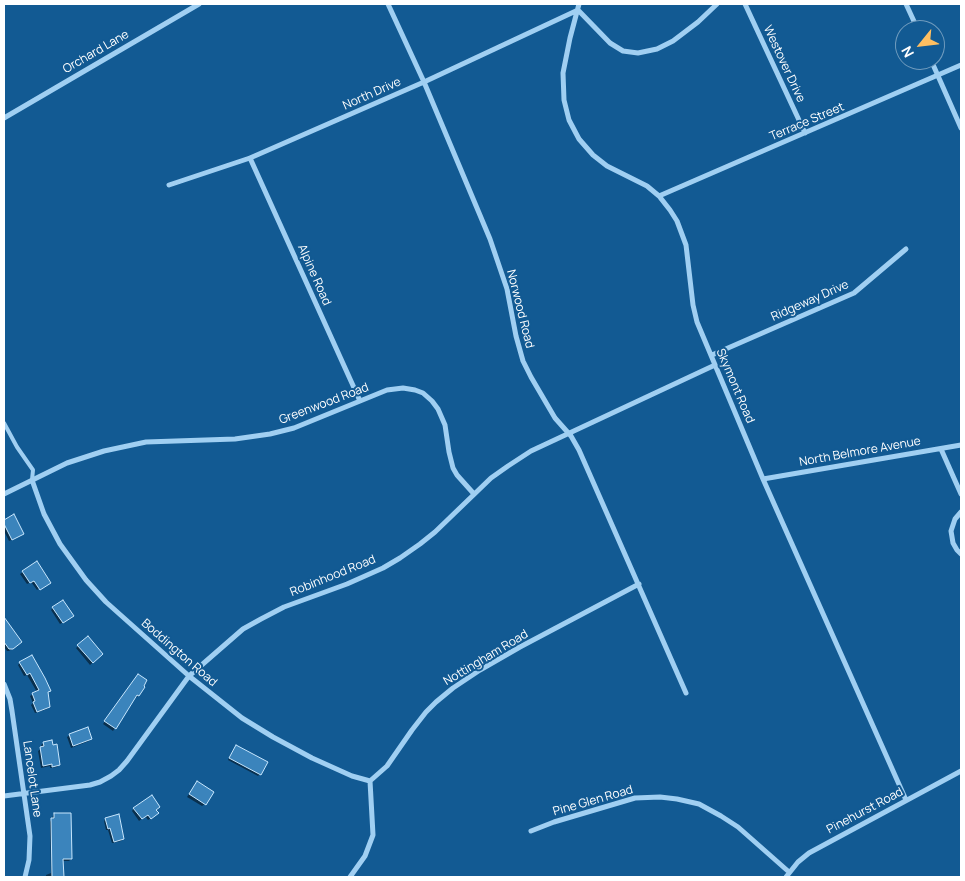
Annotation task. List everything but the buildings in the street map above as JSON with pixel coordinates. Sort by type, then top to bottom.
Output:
[{"type":"street","name":"Orchard Lane","points":[[4,118],[199,4]]},
{"type":"street","name":"Norwood Road","points":[[388,4],[424,82],[490,239],[507,289],[516,336],[524,361],[555,418],[579,450],[686,693]]},
{"type":"street","name":"Skymont Road","points":[[579,4],[570,38],[563,80],[565,106],[572,127],[585,146],[600,161],[645,184],[659,196],[677,221],[688,257],[694,312],[697,322],[763,479],[906,800]]},
{"type":"street","points":[[578,10],[610,43],[623,51],[638,53],[657,49],[673,41],[698,22],[717,4]]},
{"type":"street","name":"Westover Drive","points":[[745,4],[805,133]]},
{"type":"street","points":[[906,4],[913,20]]},
{"type":"street","name":"North Drive","points":[[169,185],[250,158],[424,82],[578,10]]},
{"type":"street","name":"Terrace Street","points":[[659,196],[961,65]]},
{"type":"street","points":[[936,70],[961,128]]},
{"type":"street","name":"Alpine Road","points":[[250,158],[360,401]]},
{"type":"street","name":"Ridgeway Drive","points":[[712,355],[854,293],[906,249]]},
{"type":"street","name":"Robinhood Road","points":[[4,796],[90,785],[104,780],[115,773],[127,761],[189,676],[239,632],[261,618],[298,601],[352,582],[404,556],[435,532],[495,475],[540,446],[715,365]]},
{"type":"street","name":"Greenwood Road","points":[[4,494],[82,458],[104,450],[146,442],[235,439],[280,432],[387,390],[399,388],[415,390],[428,397],[436,405],[445,425],[448,452],[453,468],[457,476],[474,494]]},
{"type":"street","name":"North Belmore Avenue","points":[[763,479],[961,445]]},
{"type":"street","points":[[941,448],[961,494]]},
{"type":"street","name":"Boddington Road","points":[[32,480],[52,531],[86,580],[106,602],[189,676],[231,710],[273,738],[352,776],[370,781]]},
{"type":"street","points":[[961,512],[955,519],[951,531],[953,543],[961,554]]},
{"type":"street","name":"Nottingham Road","points":[[370,781],[388,766],[426,712],[453,688],[512,652],[639,584]]},
{"type":"street","name":"Lancelot Lane","points":[[4,684],[11,705],[30,843],[25,877]]},
{"type":"street","name":"Pinehurst Road","points":[[786,877],[798,862],[809,853],[961,771]]},
{"type":"street","points":[[350,877],[366,856],[373,835],[370,781]]},
{"type":"street","name":"Pine Glen Road","points":[[531,831],[554,822],[636,798],[660,797],[677,799],[699,804],[738,827],[789,872]]},
{"type":"lane","points":[[4,423],[32,470],[32,480]]}]
